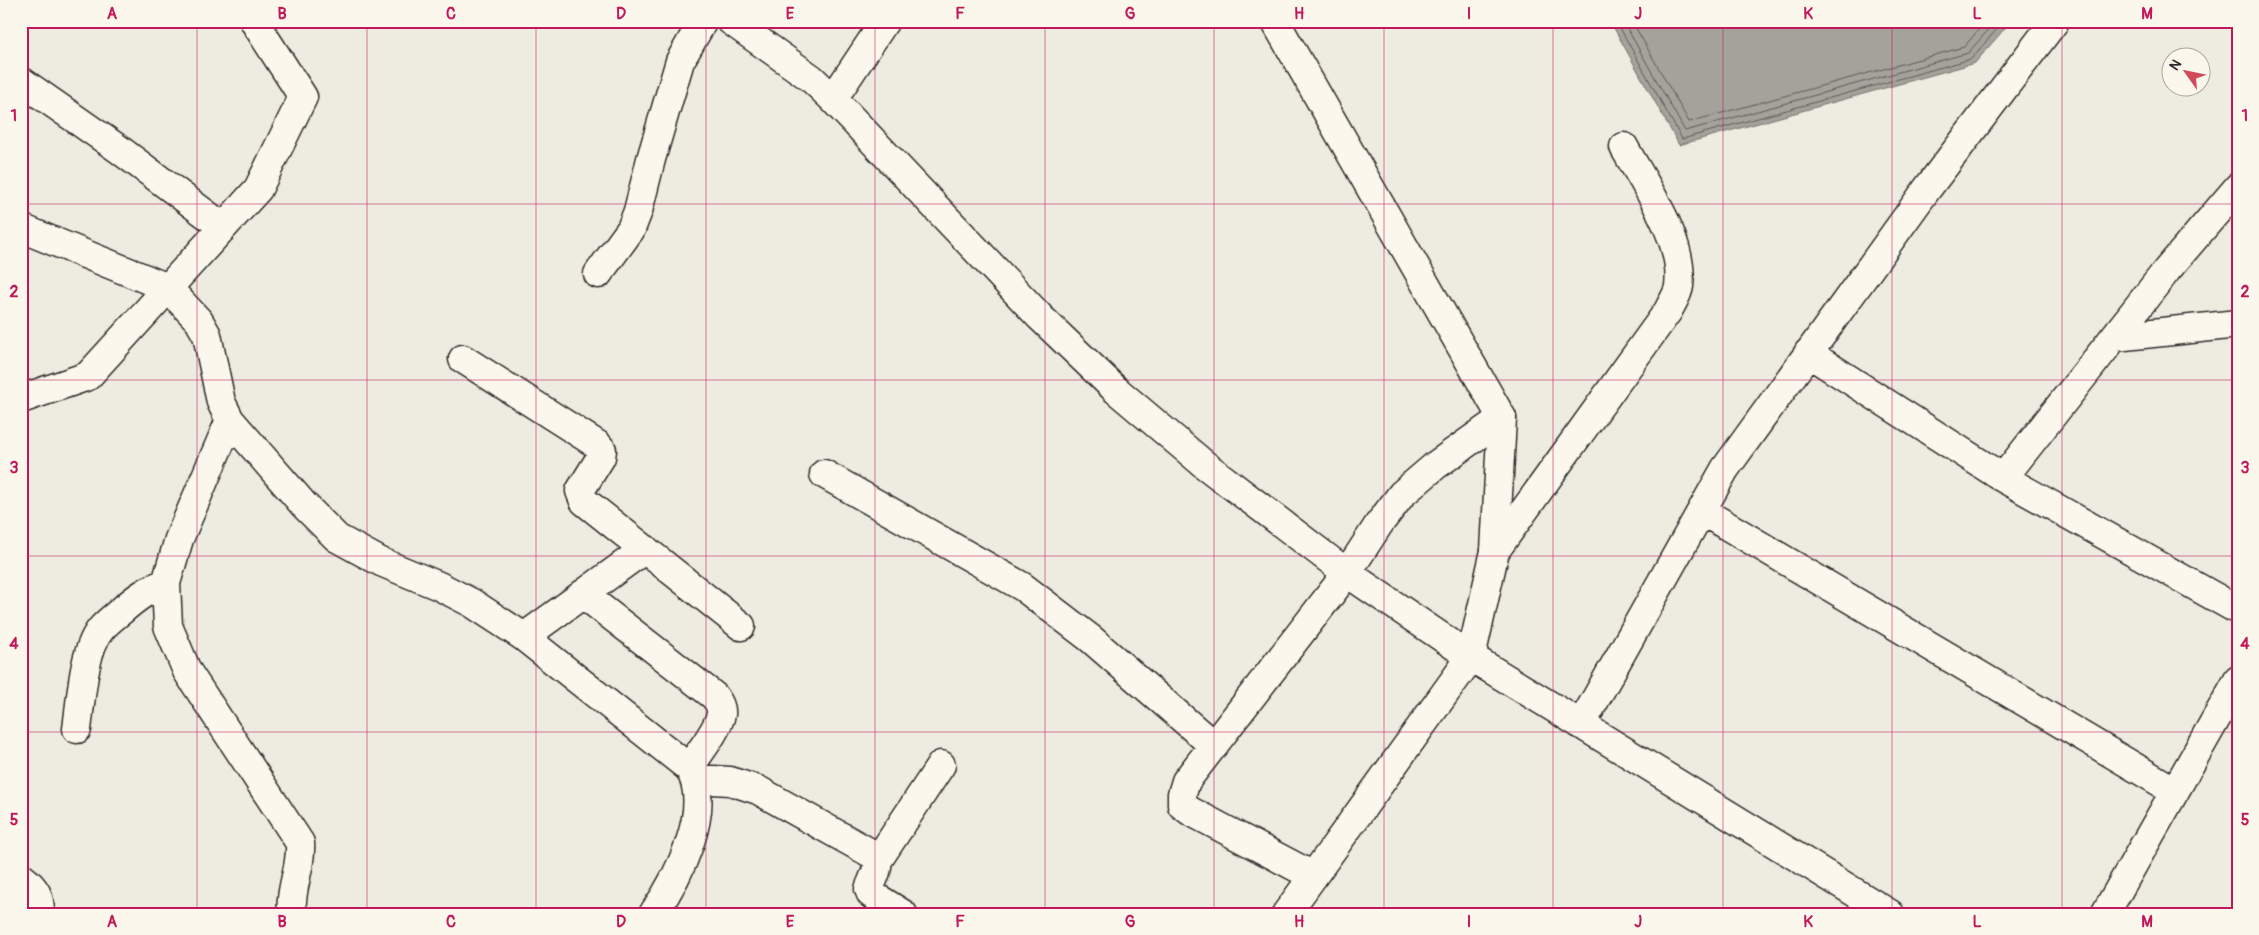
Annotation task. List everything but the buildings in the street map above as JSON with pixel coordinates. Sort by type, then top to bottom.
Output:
[{"type":"street","points":[[21,399],[88,376],[258,189],[303,97],[254,21]]},
{"type":"street","points":[[598,274],[631,229],[638,211],[650,158],[680,61],[703,21]]},
{"type":"street","points":[[731,21],[811,78],[833,98],[1040,317],[1116,390],[1205,465],[1347,573],[1471,657],[1581,725],[1858,906],[1890,914]]},
{"type":"street","points":[[833,98],[886,21]]},
{"type":"street","points":[[1275,21],[1502,418],[1495,551],[1471,657],[1286,914]]},
{"type":"street","points":[[1581,725],[1725,469],[1927,189],[2055,21]]},
{"type":"street","points":[[21,81],[120,150],[224,227]]},
{"type":"street","points":[[1495,551],[1668,311],[1679,288],[1680,260],[1673,238],[1624,147]]},
{"type":"street","points":[[2003,478],[2167,270],[2238,187]]},
{"type":"street","points":[[21,228],[168,288],[204,327],[221,402],[230,420],[304,506],[337,538],[381,562],[448,590],[524,637],[692,773],[730,781],[758,790],[874,855],[878,860]]},
{"type":"street","points":[[2115,337],[2238,324]]},
{"type":"street","points":[[1808,353],[2003,478],[2238,610]]},
{"type":"street","points":[[463,359],[598,445],[602,450],[601,458],[580,491],[581,498],[741,626]]},
{"type":"street","points":[[1313,876],[1190,811],[1182,805],[1182,794],[1186,781],[1347,573],[1379,524],[1402,494],[1436,465],[1502,418]]},
{"type":"street","points":[[230,420],[179,539],[166,583],[168,626],[187,671],[300,842],[301,855],[291,900],[292,914]]},
{"type":"street","points":[[824,474],[1023,587],[1091,639],[1214,746]]},
{"type":"street","points":[[1702,511],[2174,791]]},
{"type":"street","points":[[524,637],[645,550]]},
{"type":"street","points":[[77,729],[88,659],[92,644],[101,629],[135,598],[150,588],[166,583]]},
{"type":"street","points":[[583,594],[714,696],[720,704],[722,712],[692,773],[698,807],[685,855],[671,888],[653,914]]},
{"type":"street","points":[[2105,914],[2238,680]]},
{"type":"street","points":[[902,914],[871,894],[869,889],[878,866],[878,860],[941,765]]},
{"type":"street","points":[[21,877],[33,886],[40,898],[40,914]]},
{"type":"water","points":[[1610,21],[2011,21],[1975,63],[1679,145]]}]
